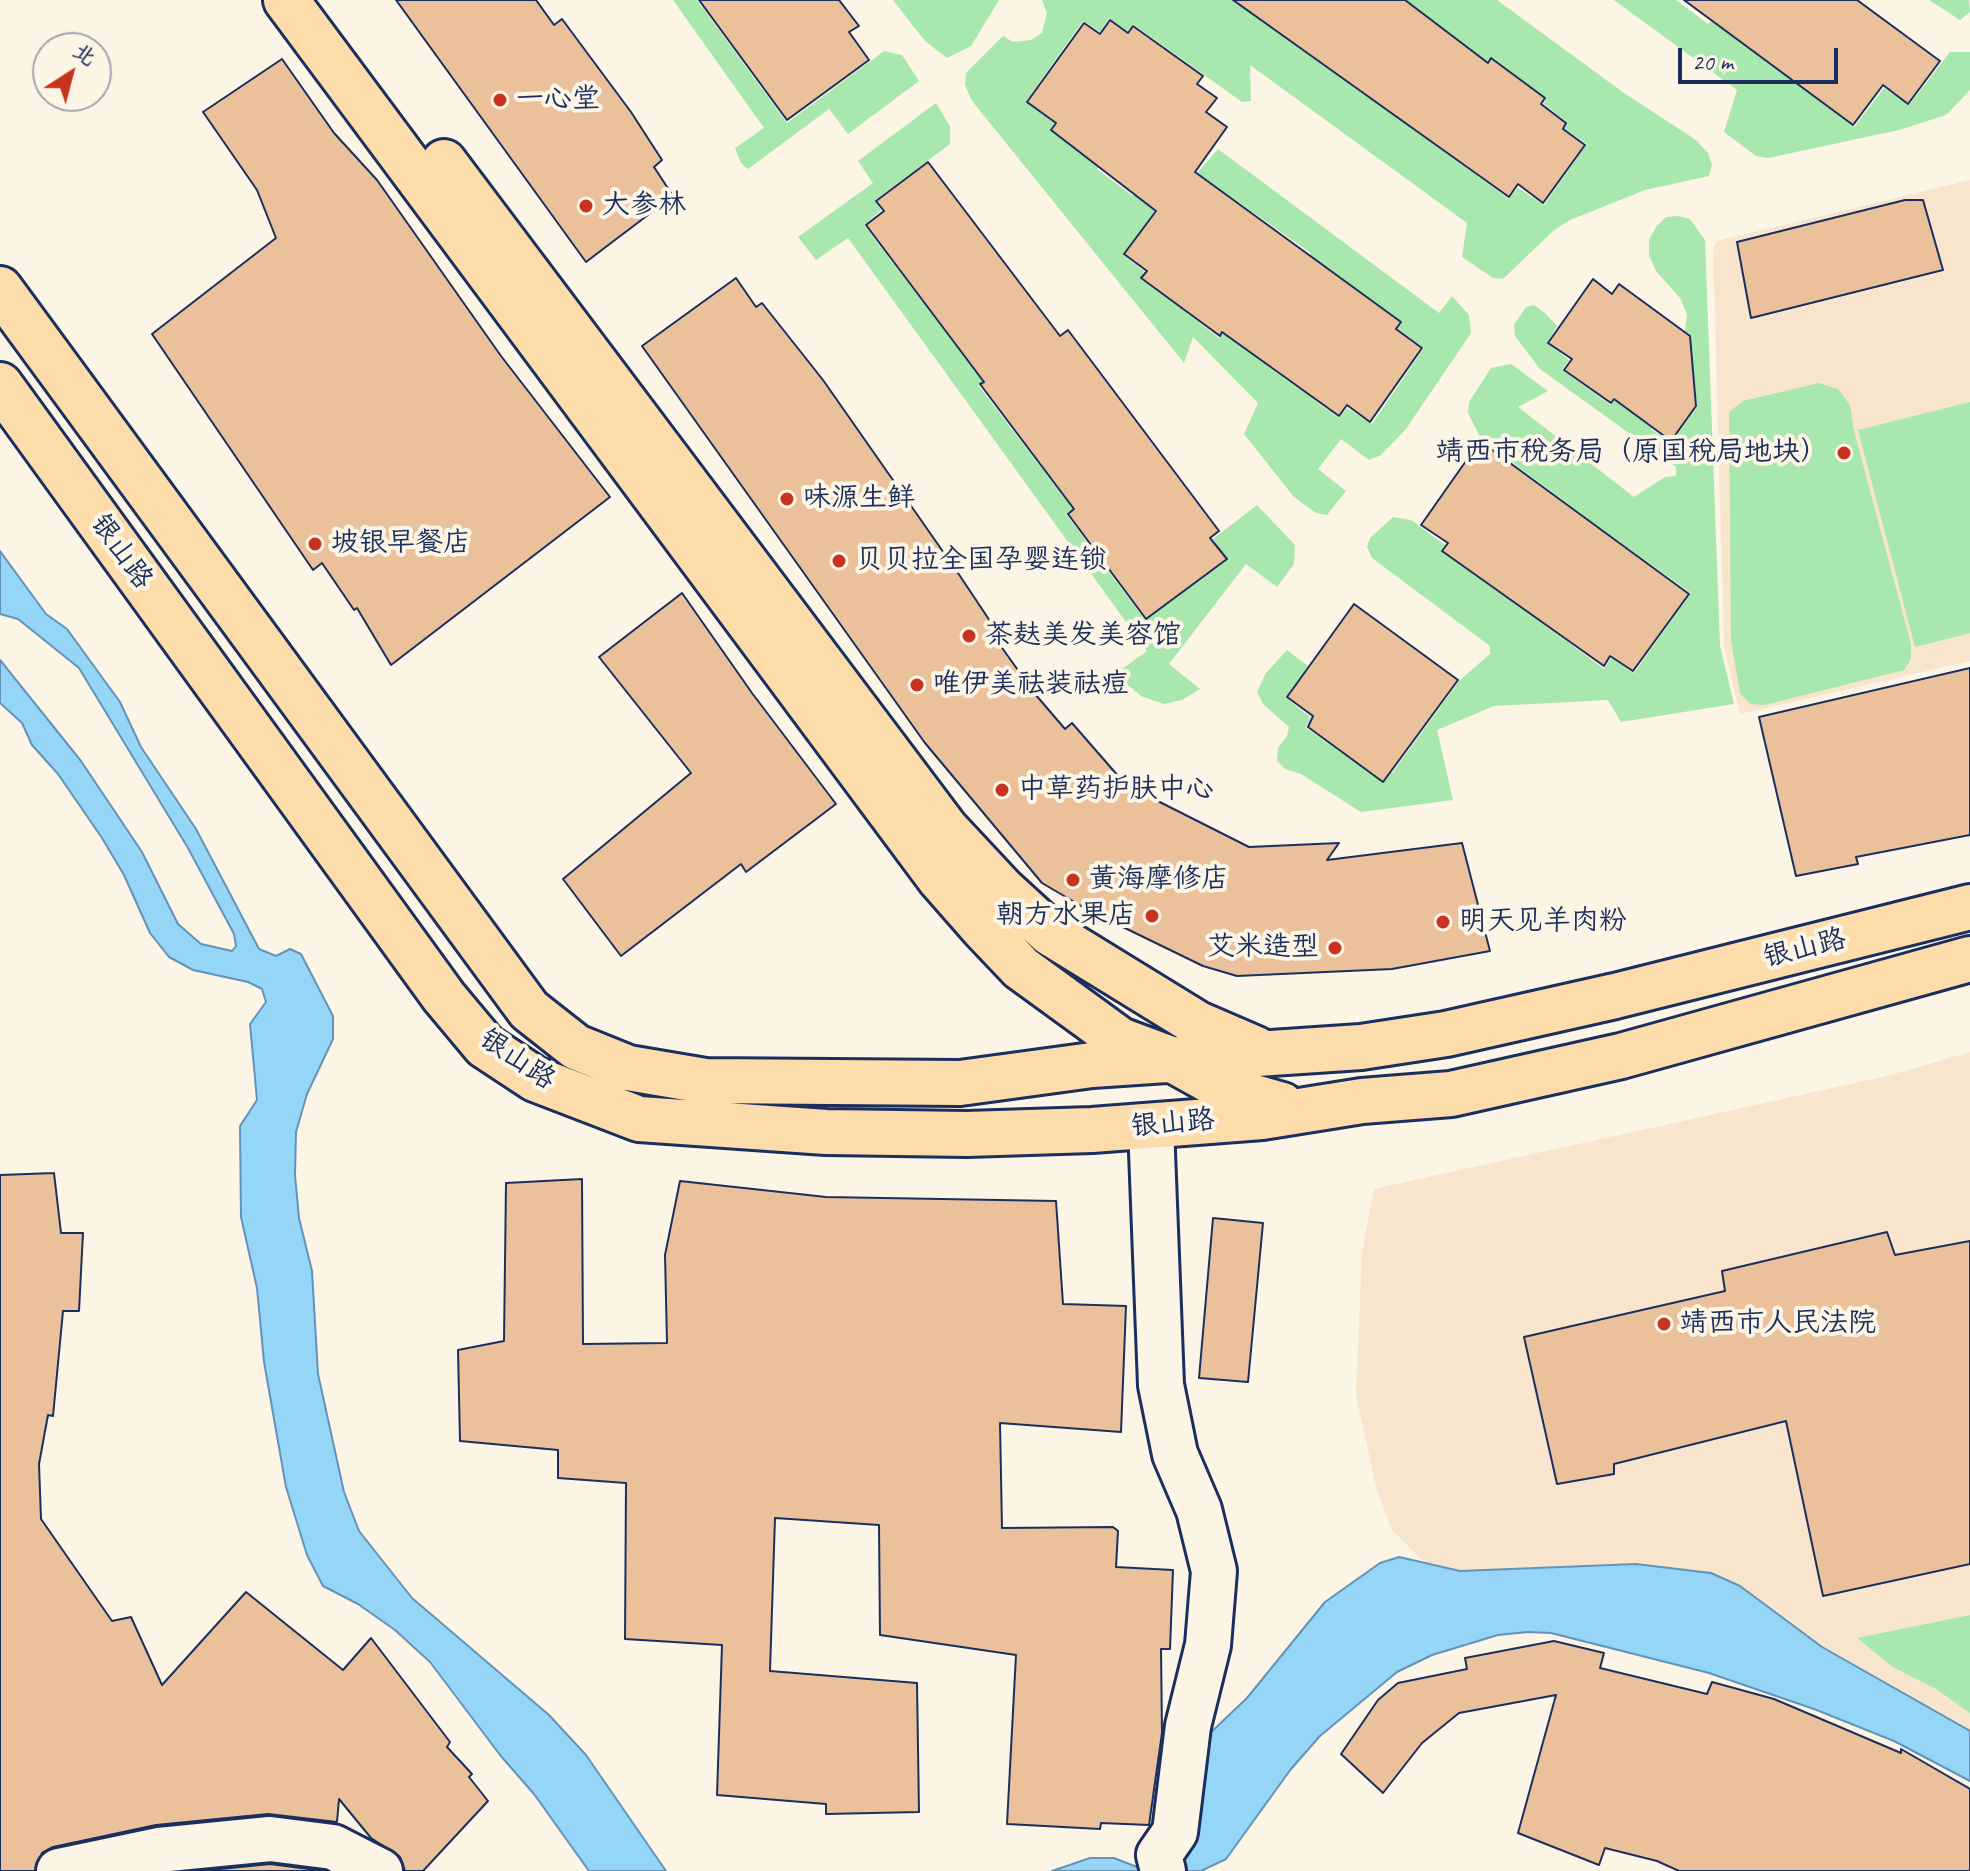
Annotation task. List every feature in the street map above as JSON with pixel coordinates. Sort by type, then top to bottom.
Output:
[{"type":"main road","name":"银山路","points":[[286,0],[940,879],[1021,968],[1075,1011],[1120,1040],[1171,1059],[1225,1089],[1307,1110]]},
{"type":"main road","name":"银山路","points":[[322,0],[946,829],[1050,933],[1198,1024],[1262,1052]]},
{"type":"main road","name":"银山路","points":[[0,289],[529,1010],[576,1047],[628,1068],[705,1081],[960,1083],[1092,1065],[1361,1047],[1446,1034],[1669,984],[1970,907]]},
{"type":"main road","name":"银山路","points":[[0,385],[444,997],[485,1046],[535,1079],[639,1119],[826,1132],[967,1134],[1151,1126],[1451,1094],[1605,1059],[1970,959]]},
{"type":"street","points":[[1151,1126],[1161,1385],[1175,1454],[1199,1510],[1214,1571],[1208,1645],[1188,1726],[1175,1832],[1161,1863]]},
{"type":"street","points":[[59,1871],[159,1850],[270,1839],[333,1847],[380,1871]]},
{"type":"shaded area","name":"靖西市税务局（原国税局地块）","points":[[1970,180],[1970,661],[1740,714],[1724,646],[1713,248],[1717,241]]},
{"type":"shaded area","name":"靖西市人民法院","points":[[1970,1052],[1970,1731],[1822,1647],[1740,1586],[1711,1573],[1636,1564],[1460,1571],[1426,1564],[1392,1530],[1377,1490],[1356,1395],[1362,1253],[1374,1189],[1887,1076]]},
{"type":"green space","points":[[673,0],[697,0],[787,123],[884,51],[902,55],[919,81],[848,134],[829,109],[748,169],[741,163],[735,148],[764,128]]},
{"type":"green space","points":[[893,0],[999,0],[971,46],[947,58],[925,41]]},
{"type":"green space","points":[[1042,0],[1255,0],[1261,5],[1257,18],[1363,94],[1368,85],[1416,118],[1411,128],[1509,199],[1518,188],[1544,205],[1587,144],[1565,129],[1567,122],[1544,104],[1546,98],[1491,57],[1485,63],[1427,46],[1442,27],[1406,0],[1497,0],[1624,93],[1696,140],[1708,153],[1712,165],[1709,176],[1645,190],[1570,220],[1553,231],[1503,279],[1493,278],[1462,257],[1467,223],[1250,65],[1251,101],[1242,102],[1133,24],[1127,31],[1109,18],[1100,32],[1083,21],[1026,101],[1054,123],[1050,129],[1084,155],[1104,159],[1097,169],[1133,196],[1140,187],[1160,203],[1123,255],[1144,271],[1140,279],[1175,304],[1181,297],[1188,302],[1183,310],[1219,338],[1227,329],[1271,361],[1267,366],[1299,389],[1304,382],[1318,392],[1314,400],[1339,418],[1347,408],[1372,424],[1424,348],[1398,329],[1402,322],[1312,258],[1285,293],[1311,253],[1197,173],[1218,149],[1439,313],[1452,296],[1469,315],[1471,333],[1406,429],[1381,455],[1369,460],[1341,439],[1318,469],[1346,491],[1327,515],[1316,513],[1294,497],[1244,434],[1258,403],[1193,337],[1184,363],[972,101],[965,85],[966,73],[1003,36],[1013,42],[1031,40],[1042,33],[1047,13]]},
{"type":"green space","points":[[1614,0],[1676,0],[1708,24],[1716,16],[1854,127],[1884,88],[1909,105],[1950,52],[1970,52],[1970,90],[1946,115],[1899,130],[1768,158],[1756,156],[1724,132],[1737,90]]},
{"type":"green space","points":[[1929,0],[1969,0],[1970,12],[1960,20]]},
{"type":"green space","points":[[936,103],[950,126],[950,144],[875,200],[881,210],[864,225],[966,359],[989,342],[1005,363],[978,385],[1057,488],[1085,467],[1100,488],[1066,514],[1145,620],[1227,560],[1213,539],[1257,505],[1295,545],[1294,564],[1277,587],[1246,564],[1169,664],[1200,689],[1182,700],[1164,704],[1141,696],[1115,674],[1147,651],[848,238],[816,260],[798,237],[873,183],[858,161]]},
{"type":"green space","points":[[1666,217],[1690,219],[1705,240],[1720,646],[1734,704],[1621,722],[1608,700],[1494,706],[1437,730],[1453,800],[1361,812],[1301,774],[1285,769],[1277,761],[1278,748],[1287,736],[1289,727],[1263,704],[1257,692],[1266,673],[1287,650],[1308,666],[1286,698],[1310,717],[1306,728],[1362,767],[1370,758],[1392,773],[1460,680],[1490,654],[1490,646],[1372,558],[1367,547],[1370,538],[1393,517],[1411,520],[1445,545],[1441,551],[1500,593],[1508,583],[1553,616],[1546,626],[1604,669],[1611,658],[1634,673],[1691,593],[1589,520],[1564,541],[1583,515],[1481,439],[1468,413],[1469,402],[1491,368],[1511,364],[1548,391],[1518,407],[1634,497],[1665,477],[1676,476],[1676,467],[1540,369],[1515,336],[1514,325],[1526,307],[1534,305],[1545,313],[1557,326],[1547,343],[1569,360],[1562,370],[1611,405],[1619,395],[1656,422],[1651,429],[1671,443],[1697,407],[1692,349],[1680,339],[1685,331],[1687,314],[1680,298],[1656,271],[1649,255],[1649,240]]},
{"type":"green space","points":[[1819,383],[1838,389],[1850,405],[1854,431],[1911,644],[1911,659],[1904,670],[1764,705],[1750,704],[1740,693],[1731,641],[1729,412],[1743,401]]},
{"type":"green space","points":[[1970,402],[1970,633],[1915,647],[1858,430]]},
{"type":"green space","points":[[1970,1615],[1970,1713],[1936,1689],[1893,1667],[1857,1638]]},
{"type":"water","points":[[0,551],[46,614],[67,629],[120,702],[141,747],[196,829],[259,949],[276,956],[290,949],[301,954],[333,1016],[333,1039],[307,1094],[296,1132],[295,1175],[299,1218],[312,1271],[318,1374],[344,1492],[359,1531],[412,1598],[549,1715],[586,1755],[666,1871],[589,1871],[534,1794],[500,1755],[430,1662],[395,1630],[358,1604],[323,1586],[307,1555],[286,1487],[264,1362],[257,1288],[241,1217],[240,1126],[257,1100],[250,1024],[266,1002],[262,989],[248,982],[193,970],[169,957],[150,933],[124,875],[102,838],[58,774],[32,745],[22,723],[0,703],[0,660],[81,761],[142,852],[178,924],[201,944],[232,951],[236,946],[234,934],[188,848],[79,668],[18,619],[0,614]]},
{"type":"water","points":[[1399,1557],[1460,1571],[1636,1564],[1711,1573],[1740,1586],[1822,1647],[1970,1731],[1970,1781],[1894,1741],[1814,1709],[1709,1673],[1551,1633],[1498,1635],[1432,1655],[1397,1672],[1320,1736],[1291,1769],[1226,1859],[1201,1871],[1175,1871],[1206,1737],[1247,1698],[1325,1602],[1380,1563]]},
{"type":"water","points":[[1090,1858],[1114,1858],[1147,1871],[1052,1871]]},
{"type":"building","points":[[396,0],[536,0],[554,25],[562,19],[631,112],[662,160],[654,167],[673,196],[586,262]]},
{"type":"building","points":[[699,0],[839,0],[859,26],[849,32],[869,60],[787,120]]},
{"type":"building","points":[[1233,0],[1405,0],[1488,63],[1491,58],[1545,98],[1541,104],[1566,123],[1563,129],[1585,145],[1543,203],[1518,184],[1509,197]]},
{"type":"building","points":[[1684,0],[1857,0],[1940,61],[1908,104],[1883,85],[1853,125]]},
{"type":"building","points":[[1110,20],[1128,33],[1133,26],[1203,76],[1197,84],[1217,98],[1206,112],[1227,127],[1195,172],[1401,322],[1396,329],[1422,348],[1370,422],[1347,405],[1339,416],[1222,332],[1220,336],[1141,278],[1147,271],[1124,254],[1156,211],[1051,130],[1056,123],[1027,102],[1084,23],[1100,34]]},
{"type":"building","points":[[282,59],[334,133],[377,180],[501,356],[610,497],[391,665],[357,608],[354,610],[322,563],[313,570],[152,334],[276,238],[257,190],[203,112]]},
{"type":"building","points":[[928,162],[1060,336],[1068,330],[1219,531],[1210,538],[1227,559],[1146,619],[1068,514],[1074,509],[980,384],[984,382],[866,225],[884,211],[876,201]]},
{"type":"building","points":[[1905,200],[1923,200],[1943,270],[1751,318],[1737,242]]},
{"type":"building","points":[[736,278],[756,307],[762,303],[823,380],[958,573],[990,621],[985,624],[1035,694],[1065,729],[1072,723],[1126,785],[1249,847],[1339,843],[1327,860],[1462,843],[1490,951],[1392,969],[1237,976],[1203,966],[1088,910],[1042,883],[925,743],[642,346]]},
{"type":"building","points":[[1593,279],[1612,294],[1619,284],[1690,336],[1696,406],[1671,441],[1614,399],[1611,403],[1564,370],[1572,359],[1548,343]]},
{"type":"building","points":[[1480,441],[1689,594],[1633,671],[1610,656],[1604,666],[1442,551],[1448,543],[1421,525]]},
{"type":"building","points":[[682,593],[752,693],[836,804],[746,872],[741,864],[621,956],[563,879],[691,773],[599,657]]},
{"type":"building","points":[[1354,604],[1458,680],[1383,782],[1308,727],[1313,716],[1287,697]]},
{"type":"building","points":[[1970,668],[1970,835],[1856,857],[1858,864],[1796,876],[1759,717]]},
{"type":"building","points":[[54,1173],[61,1233],[83,1233],[79,1311],[63,1311],[53,1416],[48,1415],[39,1464],[41,1519],[112,1621],[131,1617],[162,1685],[246,1592],[343,1670],[371,1638],[450,1742],[447,1747],[472,1774],[469,1777],[488,1801],[423,1871],[405,1871],[400,1857],[371,1838],[339,1799],[337,1822],[268,1814],[156,1825],[53,1847],[42,1853],[35,1871],[0,1871],[0,1175]]},
{"type":"building","points":[[582,1179],[583,1344],[667,1343],[665,1255],[680,1181],[826,1197],[1056,1201],[1063,1304],[1126,1306],[1121,1432],[1000,1423],[1002,1528],[1113,1527],[1118,1531],[1116,1567],[1173,1570],[1170,1649],[1161,1649],[1162,1733],[1149,1825],[1101,1823],[1100,1829],[1007,1824],[1016,1655],[880,1635],[879,1525],[775,1518],[770,1671],[917,1683],[919,1812],[826,1814],[826,1804],[717,1795],[722,1645],[625,1639],[626,1483],[558,1478],[558,1450],[460,1441],[458,1350],[504,1341],[506,1183]]},
{"type":"building","points":[[1213,1218],[1263,1223],[1248,1382],[1199,1378]]},
{"type":"building","points":[[1887,1232],[1895,1255],[1970,1241],[1970,1564],[1823,1596],[1786,1421],[1614,1464],[1614,1474],[1557,1484],[1524,1337],[1725,1291],[1722,1271]]},
{"type":"building","points":[[1554,1641],[1604,1653],[1600,1668],[1707,1694],[1712,1682],[1774,1699],[1901,1753],[1901,1749],[1970,1789],[1970,1871],[1679,1871],[1657,1861],[1605,1848],[1599,1865],[1518,1833],[1556,1695],[1459,1713],[1422,1743],[1383,1793],[1341,1754],[1378,1700],[1398,1683],[1467,1669],[1465,1658]]},
{"type":"building","points":[[270,1864],[324,1871],[201,1871]]},
{"type":"place","name":"一心堂","points":[[500,100]]},
{"type":"place","name":"大参林","points":[[586,206]]},
{"type":"place","name":"靖西市税务局（原国税局地块）","points":[[1844,453]]},
{"type":"place","name":"味源生鲜","points":[[787,499]]},
{"type":"place","name":"坡银早餐店","points":[[315,544]]},
{"type":"place","name":"贝贝拉全国孕婴连锁","points":[[839,561]]},
{"type":"place","name":"茶麸美发美容馆","points":[[969,636]]},
{"type":"place","name":"唯伊美祛装祛痘","points":[[917,685]]},
{"type":"place","name":"中草药护肤中心","points":[[1002,790]]},
{"type":"place","name":"黄海摩修店","points":[[1073,880]]},
{"type":"place","name":"朝方水果店","points":[[1152,916]]},
{"type":"place","name":"明天见羊肉粉","points":[[1443,922]]},
{"type":"place","name":"艾米造型","points":[[1335,948]]},
{"type":"place","name":"靖西市人民法院","points":[[1664,1324]]}]
